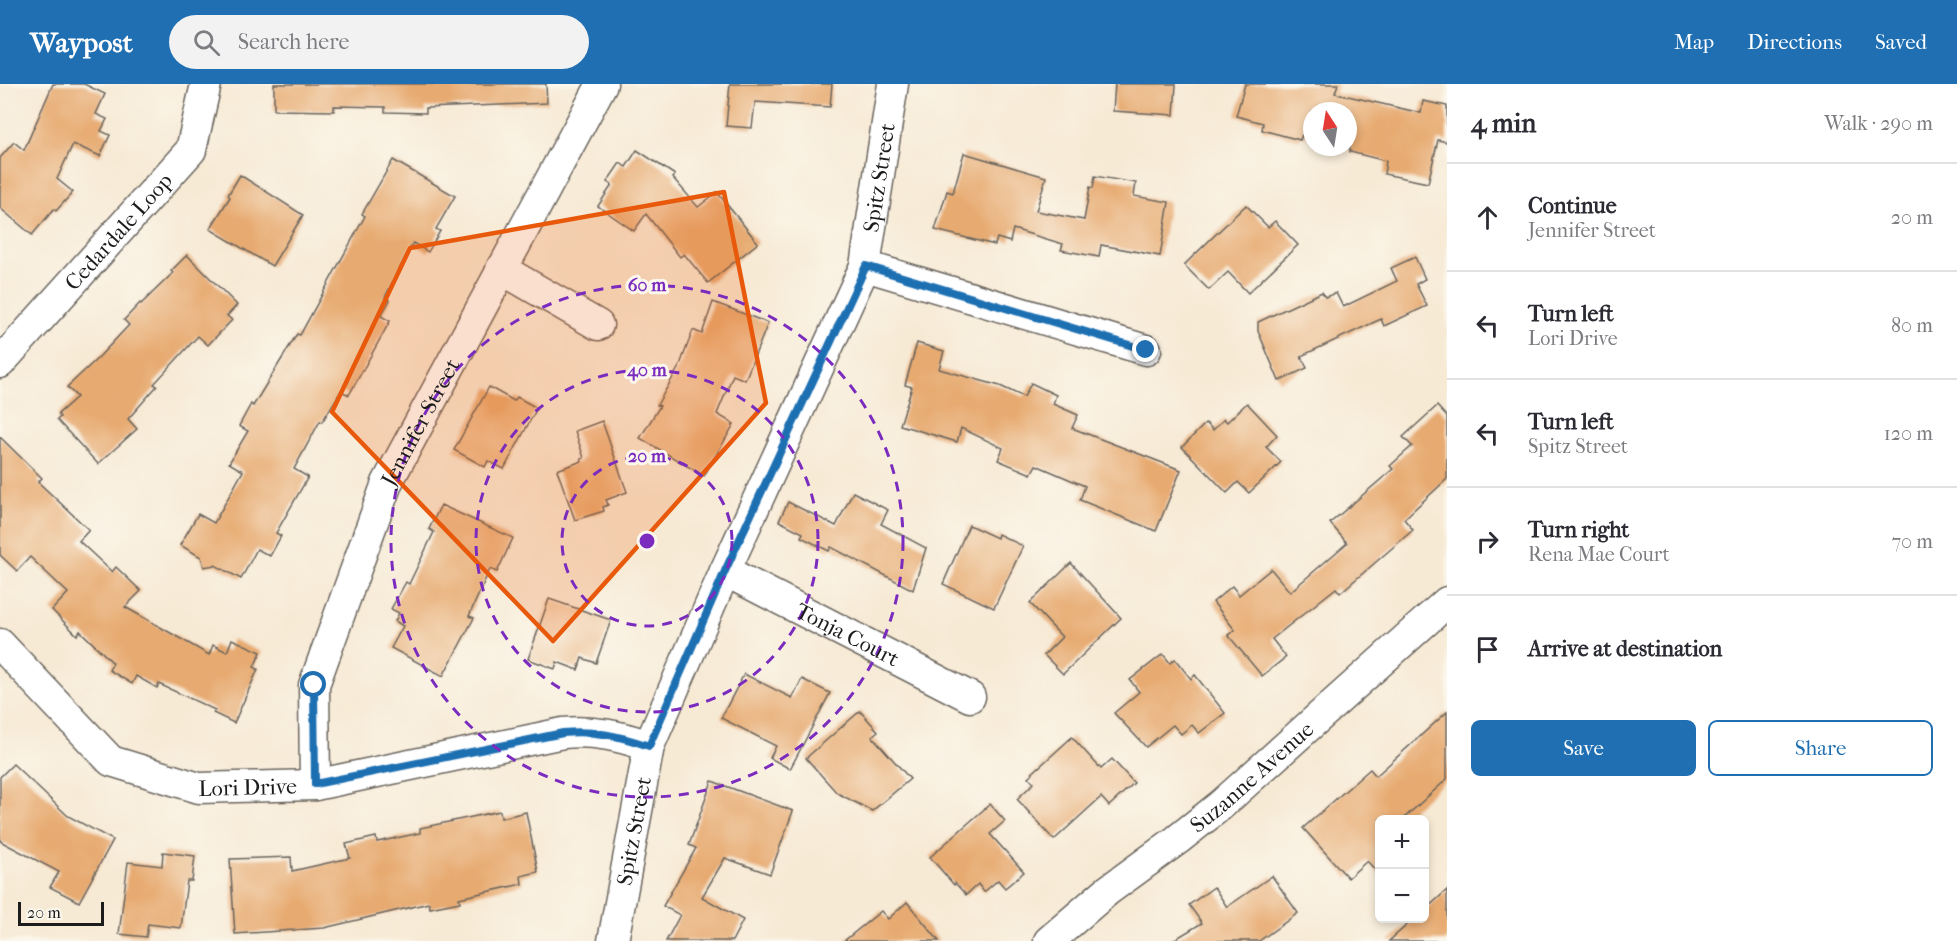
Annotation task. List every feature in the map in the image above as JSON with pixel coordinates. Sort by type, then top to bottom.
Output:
[{"type":"street","name":"Cedardale Loop","points":[[0,363],[191,150],[206,84]]},
{"type":"street","name":"Jennifer Street","points":[[315,784],[314,685],[387,483],[602,84]]},
{"type":"street","name":"Spitz Street","points":[[613,941],[649,746],[725,571],[866,266],[893,84]]},
{"type":"street","points":[[866,266],[1146,350]]},
{"type":"street","points":[[501,269],[598,325]]},
{"type":"street","name":"Tonja Court","points":[[725,571],[970,697]]},
{"type":"street","name":"Suzanne Avenue","points":[[1049,941],[1107,891],[1221,805],[1447,602]]},
{"type":"street","name":"Lori Drive","points":[[0,644],[111,761],[199,788],[315,784],[579,731],[613,735],[649,746]]},
{"type":"highlighted area","points":[[724,192],[766,403],[553,641],[332,412],[410,248]]},
{"type":"building","points":[[53,84],[84,84],[105,94],[96,114],[107,119],[101,131],[110,135],[100,156],[73,144],[57,179],[73,192],[56,211],[54,209],[32,235],[0,208],[0,158],[14,142],[24,150]]},
{"type":"building","points":[[274,84],[546,84],[547,103],[426,108],[426,113],[385,112],[385,107],[334,106],[334,111],[274,110]]},
{"type":"building","points":[[730,84],[832,84],[830,107],[755,102],[752,128],[726,126]]},
{"type":"building","points":[[1115,84],[1176,84],[1174,115],[1113,111]]},
{"type":"building","points":[[1245,84],[1338,84],[1335,93],[1421,113],[1423,101],[1447,106],[1447,142],[1438,140],[1428,183],[1384,174],[1386,161],[1357,154],[1357,102],[1303,102],[1303,135],[1300,140],[1262,130],[1263,123],[1236,116]]},
{"type":"building","points":[[637,150],[675,175],[673,178],[698,207],[717,192],[758,243],[708,283],[684,254],[680,257],[646,214],[634,231],[598,206],[612,185],[607,182],[620,163],[626,167]]},
{"type":"building","points":[[964,153],[1046,177],[1036,211],[1084,220],[1090,187],[1093,188],[1095,176],[1136,183],[1134,196],[1169,202],[1160,256],[1101,245],[1099,257],[1061,250],[1063,244],[1013,229],[1010,242],[997,238],[995,245],[935,230],[947,191],[953,193]]},
{"type":"building","points":[[393,160],[455,196],[436,229],[440,231],[428,252],[413,243],[385,297],[390,300],[381,316],[390,321],[349,395],[341,391],[322,422],[320,421],[294,469],[308,477],[276,533],[281,536],[270,556],[257,549],[241,579],[215,565],[204,567],[201,557],[180,545],[198,514],[214,523],[243,471],[229,463],[248,431],[239,426],[297,334],[300,335],[365,216],[362,214]]},
{"type":"building","points":[[240,175],[303,215],[272,266],[210,229],[230,197],[228,195]]},
{"type":"building","points":[[1246,205],[1268,227],[1275,221],[1298,245],[1248,293],[1228,272],[1209,290],[1184,265]]},
{"type":"building","points":[[187,255],[237,305],[227,316],[232,320],[208,345],[198,336],[154,384],[157,386],[128,419],[137,429],[98,464],[57,420],[60,417],[58,414],[77,397],[67,387],[129,325],[124,320],[173,273],[171,271]]},
{"type":"building","points":[[1415,257],[1425,279],[1416,284],[1427,306],[1384,326],[1381,319],[1301,356],[1307,368],[1279,381],[1258,331],[1258,322],[1322,292],[1325,297],[1336,293],[1343,307],[1397,281],[1391,268]]},
{"type":"building","points":[[713,302],[768,323],[745,380],[733,375],[717,414],[734,424],[704,476],[640,438],[660,406],[657,405],[680,365],[693,330],[702,334]]},
{"type":"building","points":[[917,343],[944,351],[939,369],[1000,386],[1024,397],[1031,383],[1056,395],[1053,404],[1078,415],[1072,428],[1181,470],[1156,531],[1080,500],[1085,486],[1036,465],[1031,474],[998,460],[1003,448],[961,428],[957,442],[900,425],[912,387],[905,385]]},
{"type":"building","points":[[489,387],[514,401],[517,397],[537,408],[504,469],[488,461],[485,467],[454,450]]},
{"type":"building","points":[[1247,403],[1277,435],[1266,447],[1281,462],[1249,493],[1238,482],[1227,493],[1182,447],[1206,423],[1213,430],[1224,419],[1227,422]]},
{"type":"building","points":[[1437,406],[1447,417],[1447,479],[1404,519],[1413,530],[1340,593],[1336,588],[1272,639],[1286,657],[1262,676],[1228,635],[1235,630],[1213,602],[1232,586],[1239,595],[1271,569],[1290,592],[1347,543],[1330,523],[1393,469],[1390,466],[1412,446],[1403,437]]},
{"type":"building","points":[[602,421],[627,492],[606,500],[608,505],[603,507],[604,511],[575,520],[557,470],[582,461],[581,459],[584,458],[575,431]]},
{"type":"building","points":[[0,437],[42,478],[38,482],[89,530],[79,541],[112,572],[116,567],[141,591],[125,607],[209,655],[213,645],[227,652],[232,639],[261,652],[254,667],[258,669],[234,723],[213,713],[215,710],[159,684],[157,688],[136,676],[132,684],[109,670],[113,663],[80,631],[77,635],[52,610],[68,593],[30,557],[17,571],[0,555]]},
{"type":"building","points":[[853,492],[888,510],[881,524],[926,548],[913,590],[831,547],[829,551],[801,537],[803,533],[779,521],[788,502],[836,526]]},
{"type":"building","points":[[441,505],[513,538],[497,572],[490,569],[469,616],[474,618],[443,676],[391,648],[403,626],[395,621],[399,613],[391,609],[406,582],[409,584],[434,532],[429,529]]},
{"type":"building","points":[[969,525],[997,538],[998,534],[1023,546],[994,608],[943,584]]},
{"type":"building","points":[[1071,563],[1121,618],[1063,674],[1044,655],[1062,637],[1030,603]]},
{"type":"building","points":[[549,599],[611,620],[596,663],[582,658],[578,670],[557,662],[555,669],[528,659]]},
{"type":"building","points":[[1163,654],[1170,663],[1175,659],[1191,679],[1195,675],[1225,713],[1199,733],[1192,725],[1181,734],[1173,725],[1146,747],[1114,713],[1139,692],[1130,680]]},
{"type":"building","points":[[744,674],[792,698],[802,679],[830,693],[790,769],[770,758],[776,746],[721,718]]},
{"type":"building","points":[[860,711],[878,731],[872,736],[910,779],[872,811],[837,793],[806,758]]},
{"type":"building","points":[[1447,712],[1447,779],[1407,815],[1375,815],[1375,870],[1367,861],[1348,878],[1303,828],[1370,769],[1376,776]]},
{"type":"building","points":[[1072,737],[1101,769],[1112,759],[1134,783],[1109,806],[1101,797],[1054,840],[1017,799],[1034,783],[1028,777]]},
{"type":"building","points":[[13,764],[68,816],[113,840],[79,902],[50,887],[59,872],[0,841],[0,777]]},
{"type":"building","points":[[712,781],[793,811],[770,874],[725,858],[702,897],[743,920],[732,941],[666,941],[680,915],[663,906],[696,848],[689,845]]},
{"type":"building","points":[[990,804],[1005,821],[990,834],[1024,872],[1005,888],[998,880],[984,892],[978,884],[966,895],[955,883],[954,885],[930,857]]},
{"type":"building","points":[[500,811],[501,818],[526,812],[538,872],[521,876],[522,884],[459,898],[460,902],[430,908],[429,903],[324,928],[235,934],[230,859],[291,857],[292,871],[350,858],[346,844],[376,837],[377,842],[420,833],[420,828]]},
{"type":"building","points":[[163,852],[195,856],[192,881],[187,881],[181,928],[148,924],[146,937],[119,934],[128,862],[162,866]]},
{"type":"building","points":[[1272,876],[1298,913],[1259,941],[1172,941],[1202,923],[1189,905],[1214,887],[1227,907]]},
{"type":"building","points":[[1447,890],[1447,941],[1389,941],[1409,923],[1429,923],[1429,906]]},
{"type":"building","points":[[907,902],[939,941],[844,941],[881,911],[888,919]]},
{"type":"route","points":[[314,685],[315,784],[547,735],[579,731],[613,735],[649,746],[725,571],[866,266],[1146,350]]}]
